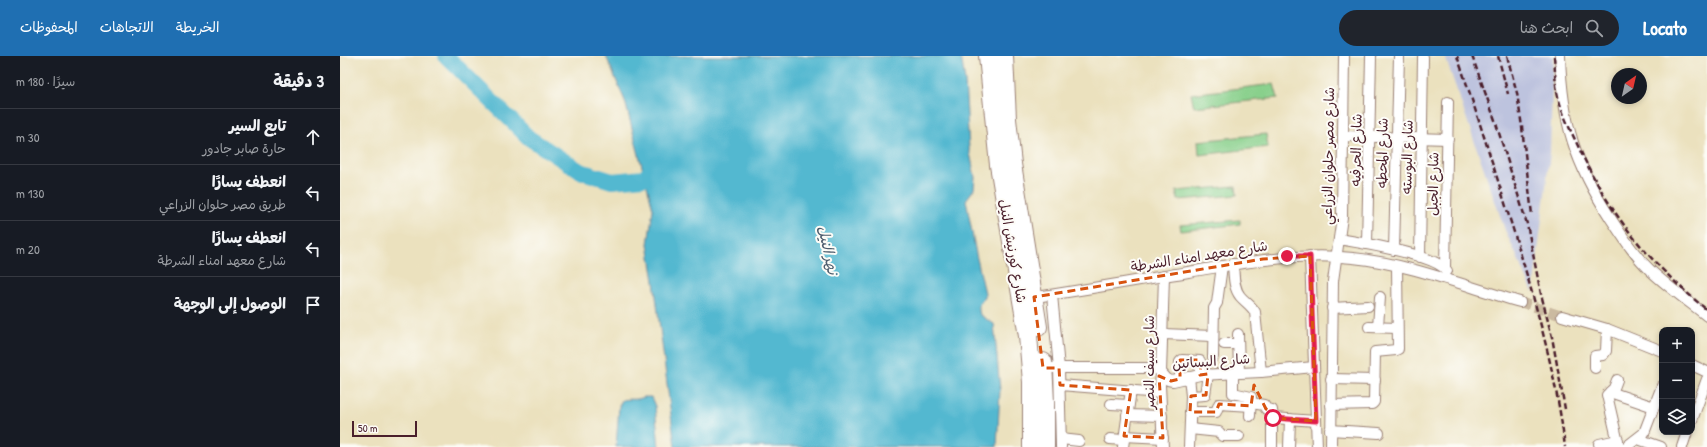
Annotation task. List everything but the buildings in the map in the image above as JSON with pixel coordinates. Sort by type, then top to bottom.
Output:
[{"type":"highway","name":"شارع كورنيش النيل","points":[[988,56],[999,165],[1028,298],[1051,368],[1045,403],[1045,447]]},
{"type":"highway","name":"شارع كورنيش النيل","points":[[1004,56],[1007,119],[1028,298],[1028,336],[1032,374],[1032,447]]},
{"type":"street","name":"شارع مصر حلوان الزراعي","points":[[1330,447],[1333,277],[1342,217],[1344,56]]},
{"type":"street","name":"شارع الحرفيه","points":[[1367,244],[1371,56]]},
{"type":"street","name":"شارع المحطه","points":[[1394,250],[1399,56]]},
{"type":"street","points":[[1560,56],[1564,104],[1570,132],[1579,162],[1594,192],[1621,234],[1641,261],[1707,316]]},
{"type":"street","name":"شارع البوسته","points":[[1420,257],[1423,57]]},
{"type":"street","name":"شارع الجبل","points":[[1445,268],[1448,102]]},
{"type":"street","points":[[1344,136],[1448,139]]},
{"type":"street","points":[[1339,239],[1394,250],[1434,261],[1445,268],[1449,274],[1451,282]]},
{"type":"street","points":[[1310,256],[1316,447]]},
{"type":"street","name":"شارع معهد امناء الشرطة","points":[[1028,298],[1271,258],[1336,256],[1369,260],[1397,266],[1520,302]]},
{"type":"street","points":[[1233,264],[1237,289],[1255,312],[1261,372]]},
{"type":"street","points":[[1213,356],[1214,308],[1217,302],[1222,266]]},
{"type":"street","points":[[1331,405],[1373,403],[1375,352],[1397,350],[1397,266]]},
{"type":"street","name":"شارع سيف النصر","points":[[1163,442],[1160,392],[1162,372],[1164,276]]},
{"type":"street","points":[[1052,295],[1051,368],[1060,385],[1061,443],[1079,441]]},
{"type":"street","points":[[1380,297],[1373,327],[1397,328]]},
{"type":"street","points":[[1332,308],[1368,306]]},
{"type":"street","points":[[1562,316],[1607,329],[1659,350]]},
{"type":"street","points":[[1595,368],[1595,356],[1603,354],[1606,351],[1607,329]]},
{"type":"street","points":[[1163,334],[1214,336]]},
{"type":"street","points":[[1224,344],[1238,339],[1233,393],[1251,397],[1250,416]]},
{"type":"street","points":[[1191,396],[1206,395],[1204,374],[1200,361],[1182,360],[1180,362],[1191,396],[1191,446]]},
{"type":"street","points":[[1695,366],[1707,372]]},
{"type":"street","name":"شارع البساتين","points":[[1051,368],[1153,368],[1162,372],[1166,378],[1170,380],[1204,374],[1261,372],[1314,367]]},
{"type":"street","points":[[1331,379],[1375,380]]},
{"type":"street","points":[[1695,412],[1707,379]]},
{"type":"street","points":[[1599,444],[1619,443],[1607,398],[1607,395],[1614,388],[1617,380]]},
{"type":"street","points":[[1060,385],[1160,392]]},
{"type":"street","points":[[1123,441],[1131,390]]},
{"type":"street","points":[[1610,392],[1654,408]]},
{"type":"street","points":[[1626,447],[1629,443],[1644,433],[1659,394]]},
{"type":"street","points":[[1111,404],[1128,410],[1162,416]]},
{"type":"street","points":[[1190,412],[1216,412],[1219,404],[1264,405],[1266,409],[1272,410],[1272,447]]},
{"type":"street","points":[[1272,418],[1316,421]]},
{"type":"street","points":[[1289,447],[1290,419]]},
{"type":"street","points":[[1190,429],[1219,432],[1222,436],[1239,436]]},
{"type":"street","points":[[1330,430],[1379,433]]},
{"type":"street","points":[[1682,447],[1686,435]]},
{"type":"street","points":[[1638,438],[1660,447]]},
{"type":"street","points":[[1110,439],[1123,441],[1163,442]]},
{"type":"highlighted area","points":[[1310,256],[1316,421],[1273,418],[1273,411],[1266,409],[1254,385],[1251,406],[1219,404],[1216,412],[1190,412],[1191,396],[1206,395],[1208,374],[1200,375],[1201,360],[1180,360],[1180,379],[1171,381],[1159,376],[1163,438],[1124,436],[1131,390],[1060,385],[1059,368],[1043,368],[1034,297],[1263,259]]},
{"type":"shaded area","points":[[1445,56],[1553,56],[1550,153],[1533,292],[1505,230]]},
{"type":"green space","points":[[1274,84],[1278,98],[1194,107],[1191,94]]},
{"type":"green space","points":[[1266,134],[1268,147],[1199,155],[1198,141]]},
{"type":"green space","points":[[1236,186],[1237,195],[1178,200],[1176,191]]},
{"type":"green space","points":[[1240,220],[1240,224],[1181,231],[1180,225]]},
{"type":"water","name":"نهر النيل","points":[[606,56],[961,56],[965,81],[969,148],[975,177],[974,189],[966,200],[985,293],[985,297],[979,305],[979,310],[980,315],[994,324],[1000,390],[997,447],[675,447],[648,244],[653,209],[625,101]]},
{"type":"water","points":[[651,397],[655,406],[659,447],[616,447],[619,406],[622,400]]},
{"type":"waterway","points":[[446,56],[529,138],[580,171],[612,181],[644,178],[658,163]]},
{"type":"tunnel","points":[[1520,302],[1562,316]]},
{"type":"railway","points":[[1457,56],[1479,120],[1537,310],[1556,391],[1565,447]]},
{"type":"railway","points":[[1472,56],[1495,120],[1527,224],[1541,294],[1552,337],[1565,409]]},
{"type":"railway","points":[[1498,56],[1508,94]]},
{"type":"railway","points":[[1507,56],[1517,93],[1532,215]]},
{"type":"railway","points":[[1554,56],[1557,92],[1563,113],[1604,195],[1618,216],[1649,255],[1667,274],[1707,310]]},
{"type":"route","points":[[1273,418],[1316,421],[1310,256],[1287,256]]}]
